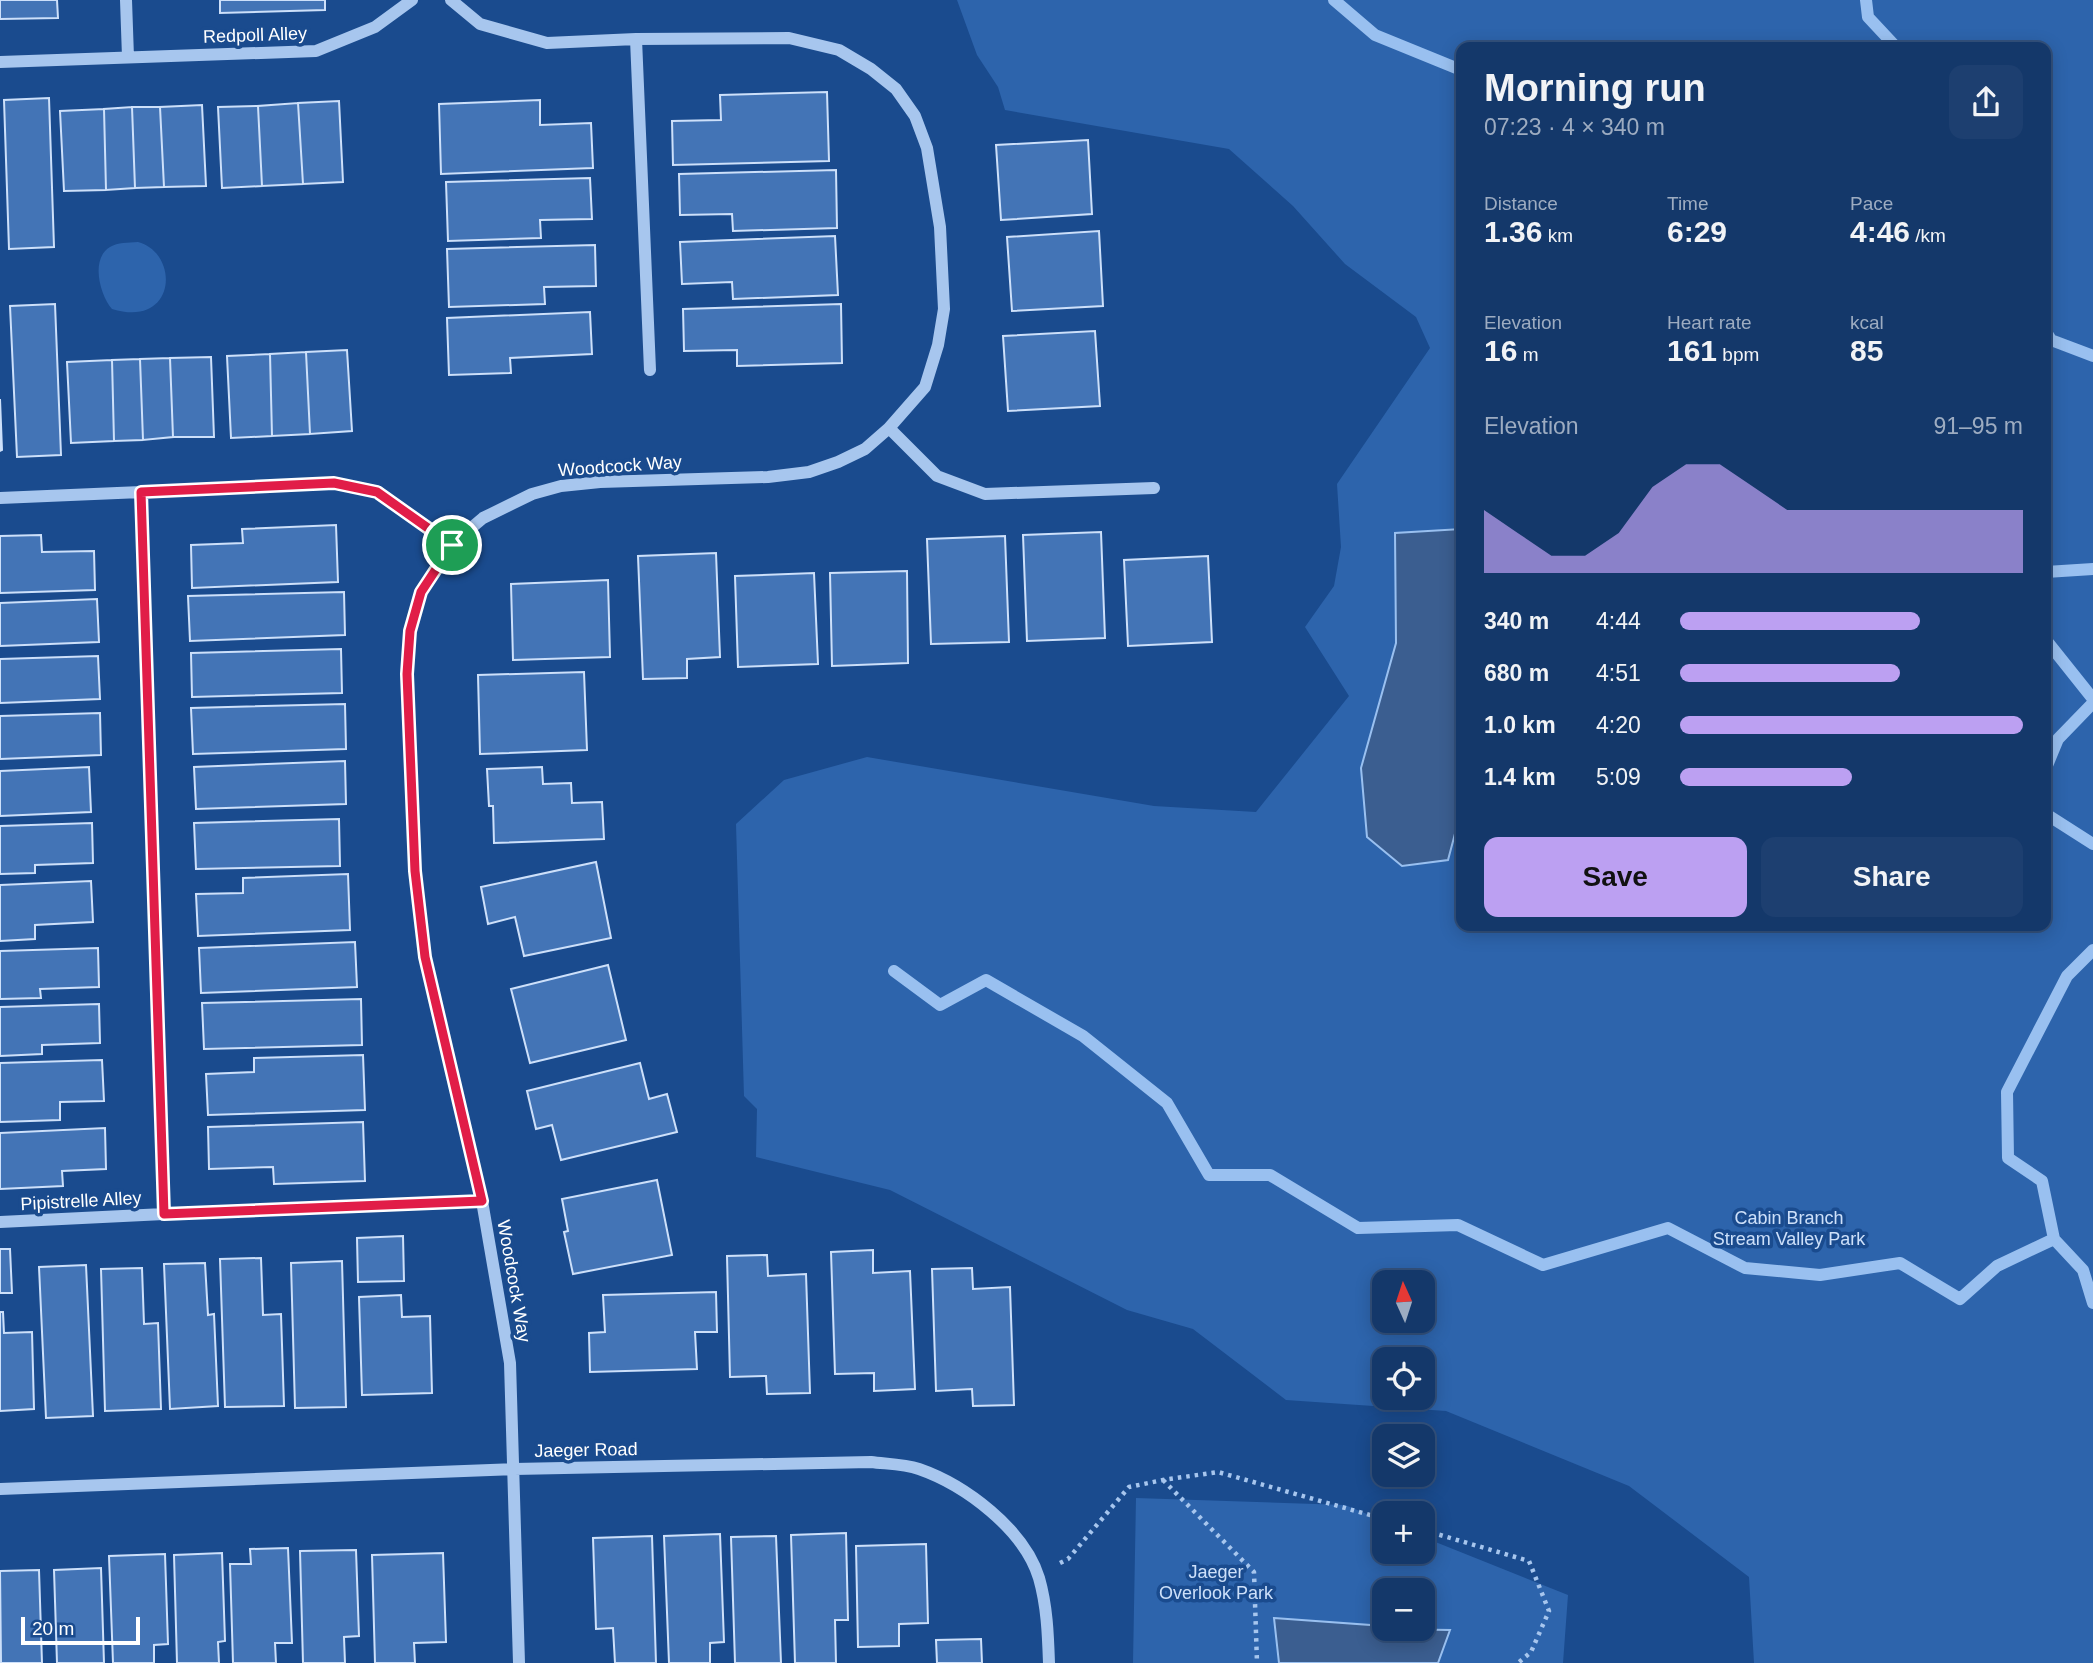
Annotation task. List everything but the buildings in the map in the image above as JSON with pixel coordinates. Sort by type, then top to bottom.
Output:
[{"type":"street","points":[[126,0],[128,57]]},
{"type":"street","name":"Redpoll Alley","points":[[0,62],[316,51],[375,27],[412,0]]},
{"type":"street","name":"Woodcock Way","points":[[451,0],[480,24],[547,43],[636,39],[789,38],[839,50],[871,69],[896,89],[915,116],[927,148],[940,227],[944,309],[938,345],[925,387],[890,428],[865,449],[809,472],[768,477],[600,482],[541,491],[483,518],[452,545],[421,592],[410,631],[407,674],[415,871],[425,957],[482,1201],[510,1363],[519,1663]]},
{"type":"street","points":[[636,39],[650,370]]},
{"type":"street","points":[[890,428],[937,476],[985,494],[1154,488]]},
{"type":"street","points":[[0,498],[334,483],[377,492],[452,545]]},
{"type":"street","name":"Pipistrelle Alley","points":[[141,492],[164,1214]]},
{"type":"street","name":"Pipistrelle Alley","points":[[0,1222],[482,1201]]},
{"type":"street","name":"Jaeger Road","points":[[0,1489],[514,1469],[871,1462],[916,1468],[947,1480],[1001,1521],[1019,1539],[1038,1576],[1046,1615],[1049,1663]]},
{"type":"path","points":[[1038,1576],[1068,1559],[1129,1487],[1163,1480],[1218,1472],[1372,1516]]},
{"type":"path","points":[[1163,1480],[1254,1572],[1257,1663]]},
{"type":"path","points":[[1435,1533],[1529,1560],[1549,1611],[1531,1652],[1518,1663]]},
{"type":"green space","name":"Cabin Branch Stream Valley Park","points":[[957,0],[2093,0],[2093,1663],[1754,1663],[1749,1577],[1629,1486],[1446,1411],[1431,1410],[1435,1410],[1435,1347],[1372,1347],[1372,1406],[1286,1400],[1193,1329],[1127,1310],[890,1190],[756,1157],[757,1109],[744,1096],[736,824],[784,780],[867,757],[1154,806],[1256,812],[1349,696],[1305,627],[1334,586],[1341,547],[1337,484],[1430,348],[1416,317],[1345,264],[1293,206],[1229,149],[1005,110],[998,87],[977,55]]},
{"type":"green space","points":[[138,242],[152,249],[161,260],[165,287],[160,299],[149,309],[134,312],[112,309],[101,286],[100,260],[113,245]]},
{"type":"green space","name":"Jaeger Overlook Park","points":[[1136,1498],[1345,1505],[1372,1516],[1372,1564],[1435,1564],[1435,1542],[1568,1595],[1563,1663],[1133,1663]]},
{"type":"shaded area","points":[[1456,529],[1456,830],[1448,860],[1402,866],[1367,837],[1361,768],[1396,643],[1395,533]]},
{"type":"shaded area","points":[[1274,1618],[1372,1625],[1372,1641],[1435,1641],[1435,1630],[1450,1630],[1438,1663],[1279,1663]]},
{"type":"waterway","points":[[1334,0],[1375,35],[1456,68]]},
{"type":"waterway","points":[[1866,0],[1868,17],[1891,42]]},
{"type":"waterway","points":[[2051,340],[2093,356]]},
{"type":"waterway","points":[[2051,572],[2093,569]]},
{"type":"waterway","points":[[2051,646],[2093,699]]},
{"type":"waterway","points":[[2051,756],[2058,739],[2093,703]]},
{"type":"waterway","points":[[2051,817],[2093,844]]},
{"type":"waterway","points":[[2054,1239],[2042,1181],[2008,1158],[2007,1092],[2067,976],[2093,950]]},
{"type":"waterway","points":[[894,971],[940,1005],[986,980],[1083,1036],[1167,1103],[1209,1175],[1270,1175],[1358,1228],[1458,1225],[1543,1265],[1668,1228],[1745,1268],[1820,1275],[1900,1263],[1960,1299],[1997,1266],[2054,1239],[2083,1270],[2093,1303]]},
{"type":"route","points":[[334,483],[377,492],[452,545],[421,592],[410,631],[407,674],[415,871],[425,957],[482,1201],[164,1214],[141,492],[334,483]]}]
